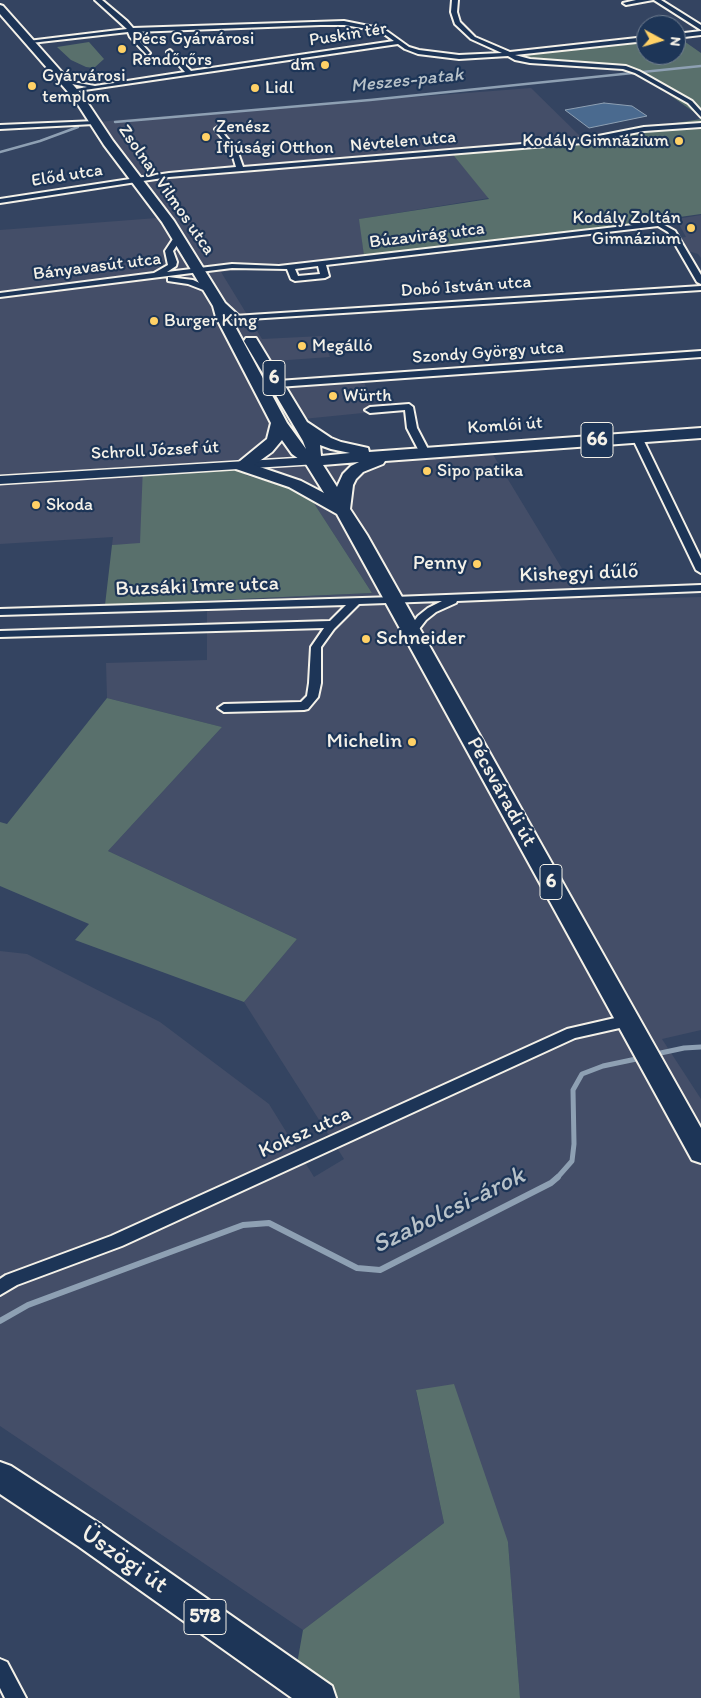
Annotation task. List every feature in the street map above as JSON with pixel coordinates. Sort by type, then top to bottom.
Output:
[{"type":"main road","name":"Zsolnay Vilmos utca","points":[[0,8],[5,19],[31,41],[73,91],[178,238],[220,306],[234,318],[247,334],[301,422],[314,450],[312,461],[298,451],[279,423],[223,317],[220,306]]},
{"type":"main road","points":[[301,422],[318,438],[337,446],[402,455]]},
{"type":"main road","points":[[242,466],[274,442],[279,423]]},
{"type":"main road","name":"Komlói út","points":[[312,461],[701,433]]},
{"type":"main road","points":[[242,466],[295,484],[322,497],[342,510],[345,485],[357,469],[373,462],[402,455]]},
{"type":"main road","name":"Schroll József út","points":[[0,480],[312,461]]},
{"type":"main road","name":"Pécsváradi út","points":[[312,461],[359,535],[701,1152]]},
{"type":"main road","name":"Üszögi út","points":[[0,1477],[90,1535],[320,1698]]},
{"type":"street","points":[[98,0],[131,30],[132,36],[147,53]]},
{"type":"street","points":[[455,0],[455,18],[466,33],[517,59],[568,65],[618,66],[635,71],[690,102],[701,115]]},
{"type":"street","points":[[626,3],[650,0]]},
{"type":"street","points":[[657,0],[701,28]]},
{"type":"street","name":"Puskin tér","points":[[31,41],[131,30],[281,23],[344,23],[382,30],[399,42]]},
{"type":"street","points":[[686,35],[701,33]]},
{"type":"street","points":[[399,42],[407,48],[418,52],[444,56],[509,54],[636,40]]},
{"type":"street","name":"Puskin tér","points":[[73,91],[399,42]]},
{"type":"street","points":[[170,52],[190,74]]},
{"type":"street","name":"Puskin tér","points":[[64,81],[78,82],[87,86],[110,86]]},
{"type":"street","points":[[0,127],[94,122]]},
{"type":"street","name":"Névtelen utca","points":[[138,180],[169,175],[583,141],[644,129],[701,125]]},
{"type":"street","points":[[218,129],[234,150],[240,169]]},
{"type":"street","name":"Előd utca","points":[[0,201],[138,180]]},
{"type":"street","name":"Búzavirág utca","points":[[199,271],[232,266],[290,267],[659,224],[671,231],[701,282]]},
{"type":"street","points":[[136,279],[168,270],[174,262],[169,251],[178,238]]},
{"type":"street","points":[[290,267],[295,279],[325,276],[321,263]]},
{"type":"street","name":"Bányavasút utca","points":[[0,295],[199,271]]},
{"type":"street","points":[[136,279],[182,280],[209,289]]},
{"type":"street","name":"Dobó István utca","points":[[234,318],[701,288]]},
{"type":"street","name":"Szondy György utca","points":[[278,384],[701,354]]},
{"type":"street","points":[[370,410],[410,407],[412,428],[425,452]]},
{"type":"street","points":[[636,437],[701,570]]},
{"type":"street","name":"Kishegyi dűlő","points":[[395,600],[701,588]]},
{"type":"street","name":"Kishegyi dűlő","points":[[412,631],[422,618],[432,610],[459,598]]},
{"type":"street","name":"Buzsáki Imre utca","points":[[0,612],[395,600]]},
{"type":"street","points":[[224,708],[304,706],[312,697],[315,683],[316,647],[334,624],[356,601]]},
{"type":"street","points":[[0,634],[334,624]]},
{"type":"street","name":"Koksz utca","points":[[0,1288],[12,1280],[116,1241],[572,1033],[628,1021]]},
{"type":"street","points":[[0,1669],[16,1698]]},
{"type":"shaded area","points":[[531,88],[582,138],[450,151],[489,198],[360,219],[364,256],[221,272],[262,339],[322,336],[330,357],[274,361],[285,385],[364,381],[373,412],[293,420],[310,455],[401,461],[492,453],[581,600],[701,597],[701,1030],[662,1039],[701,1099],[701,1698],[520,1698],[508,1542],[416,1391],[444,1523],[303,1630],[0,1426],[0,951],[27,954],[160,1022],[269,1104],[314,1177],[344,1159],[244,1002],[297,939],[108,851],[222,727],[107,698],[106,663],[207,660],[207,601],[372,593],[308,494],[246,475],[140,544],[112,545],[113,537],[0,544],[0,230],[170,217],[100,122]]},
{"type":"shaded area","points":[[604,103],[632,106],[647,116],[589,128],[565,110]]},
{"type":"shaded area","name":"Kodály Zoltán Gimnázium","points":[[701,215],[701,258],[698,254],[688,251],[679,238],[686,237],[676,219]]},
{"type":"green space","points":[[89,42],[104,59],[94,68],[86,67],[71,60],[57,47]]},
{"type":"green space","points":[[686,42],[701,53],[701,117],[631,68],[512,56],[636,43],[636,65],[686,65]]},
{"type":"green space","points":[[701,119],[701,214],[364,256],[359,219],[489,199],[450,151],[582,138]]},
{"type":"green space","points":[[240,462],[246,475],[308,494],[372,593],[105,605],[112,545],[140,543],[143,466]]},
{"type":"green space","points":[[107,698],[222,727],[108,851],[297,939],[244,1002],[75,940],[89,924],[0,886],[0,822],[7,824]]},
{"type":"green space","points":[[454,1384],[508,1542],[520,1698],[291,1698],[303,1630],[444,1523],[416,1390]]},
{"type":"waterway","name":"Meszes-patak","points":[[115,122],[370,100],[701,66]]},
{"type":"waterway","name":"Meszes-patak","points":[[0,152],[40,141],[78,127]]},
{"type":"waterway","name":"Szabolcsi-árok","points":[[656,1054],[684,1048],[701,1047]]},
{"type":"waterway","name":"Szabolcsi-árok","points":[[558,1177],[572,1161],[574,1144],[573,1090],[582,1074],[603,1066],[641,1058]]},
{"type":"waterway","name":"Szabolcsi-árok","points":[[0,1321],[28,1305],[243,1225],[269,1223],[357,1268],[380,1270],[551,1183],[558,1177]]},
{"type":"place","name":"Pécs Gyárvárosi Rendőrőrs","points":[[122,49]]},
{"type":"place","name":"dm","points":[[325,65]]},
{"type":"place","name":"Gyárvárosi templom","points":[[32,86]]},
{"type":"place","name":"Lidl","points":[[255,88]]},
{"type":"place","name":"Zenész Ifjúsági Otthon","points":[[206,137]]},
{"type":"place","name":"Kodály Gimnázium","points":[[679,141]]},
{"type":"place","name":"Kodály Zoltán Gimnázium","points":[[691,228]]},
{"type":"place","name":"Burger King","points":[[154,321]]},
{"type":"place","name":"Megálló","points":[[302,346]]},
{"type":"place","name":"Würth","points":[[333,396]]},
{"type":"place","name":"Sipo patika","points":[[427,471]]},
{"type":"place","name":"Skoda","points":[[36,505]]},
{"type":"place","name":"Penny","points":[[477,564]]},
{"type":"place","name":"Schneider","points":[[366,639]]},
{"type":"place","name":"Michelin","points":[[412,742]]}]
